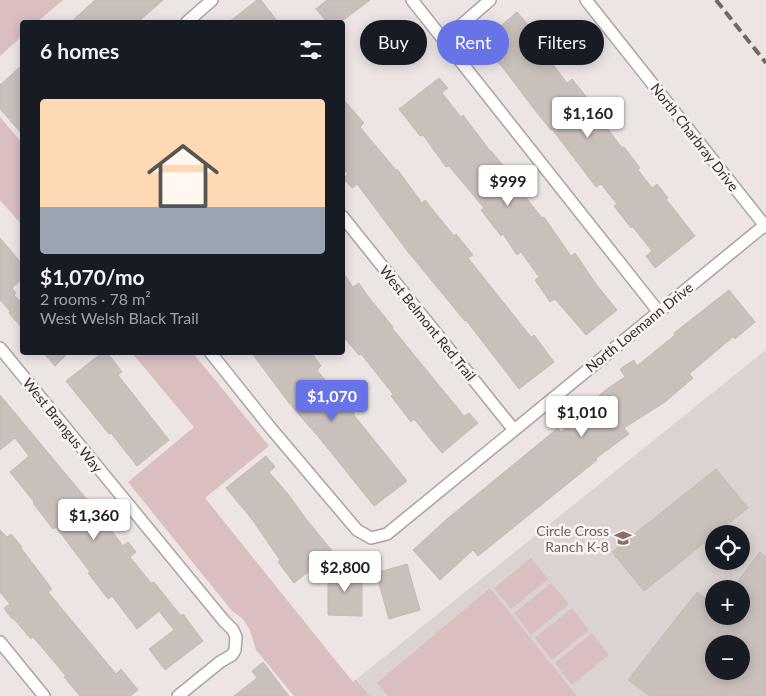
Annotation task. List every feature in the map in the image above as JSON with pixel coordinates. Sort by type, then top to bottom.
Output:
[{"type":"street","points":[[189,20],[212,0]]},
{"type":"street","points":[[412,0],[437,31]]},
{"type":"street","points":[[467,20],[490,0]]},
{"type":"street","name":"North Charbray Drive","points":[[586,0],[765,226]]},
{"type":"street","points":[[464,65],[658,312]]},
{"type":"street","name":"West Belmont Red Trail","points":[[345,220],[514,430]]},
{"type":"street","name":"North Loemann Drive","points":[[212,355],[269,426],[358,530],[371,538],[387,534],[765,226]]},
{"type":"street","name":"West Brangus Way","points":[[0,348],[233,630],[236,637],[236,650],[232,655],[220,662],[178,696]]},
{"type":"street","points":[[0,642],[44,696]]},
{"type":"shaded area","points":[[0,0],[63,0],[39,20],[20,20],[20,38],[0,56]]},
{"type":"shaded area","points":[[0,117],[20,141],[20,223],[0,200]]},
{"type":"shaded area","name":"Circle Cross Ranch K-8","points":[[766,350],[766,696],[370,696],[357,679]]},
{"type":"shaded area","points":[[134,355],[195,355],[269,446],[205,498],[353,682],[356,679],[370,696],[294,696],[256,650],[250,630],[243,619],[232,611],[128,482],[194,427]]},
{"type":"shaded area","points":[[531,558],[548,579],[511,609],[494,588]]},
{"type":"shaded area","points":[[551,583],[569,604],[531,635],[514,613]]},
{"type":"shaded area","points":[[490,588],[577,696],[388,696],[377,683]]},
{"type":"shaded area","points":[[572,608],[589,630],[552,660],[535,638]]},
{"type":"shaded area","points":[[592,633],[609,655],[572,685],[555,663]]},
{"type":"building","points":[[95,0],[163,0],[140,20],[73,20]]},
{"type":"building","points":[[257,0],[261,0],[276,20],[232,20]]},
{"type":"building","points":[[327,0],[370,0],[344,20],[325,20],[316,9]]},
{"type":"building","points":[[517,12],[524,20],[519,20],[519,65],[553,65],[567,83],[572,79],[622,148],[624,147],[640,168],[638,170],[652,188],[657,184],[668,198],[666,199],[695,236],[655,268],[646,256],[652,251],[614,206],[617,204],[601,184],[596,187],[501,65],[509,65],[508,20]]},
{"type":"building","points":[[20,67],[20,132],[0,109],[0,85]]},
{"type":"building","points":[[439,78],[448,88],[442,93],[461,117],[463,115],[490,151],[517,182],[521,179],[530,190],[524,195],[542,218],[544,217],[571,256],[575,253],[617,310],[586,335],[555,299],[550,302],[535,280],[539,277],[521,252],[517,255],[503,234],[501,236],[481,210],[484,208],[449,166],[446,167],[423,135],[420,136],[399,109]]},
{"type":"building","points":[[345,101],[364,123],[360,127],[397,169],[422,203],[425,200],[454,236],[456,234],[473,255],[468,258],[531,337],[534,335],[554,362],[519,389],[466,320],[408,252],[357,184],[352,188],[345,180],[345,176],[348,174],[345,171]]},
{"type":"building","points":[[0,238],[20,262],[20,281],[12,288],[16,293],[14,295],[20,301],[20,326],[0,300]]},
{"type":"building","points":[[345,275],[353,287],[359,283],[392,328],[464,416],[469,413],[478,423],[442,453],[414,419],[411,422],[391,396],[393,394],[361,354],[359,355],[345,339]]},
{"type":"building","points":[[729,290],[755,322],[735,339],[733,337],[689,374],[693,378],[665,402],[624,428],[629,434],[595,459],[597,460],[478,556],[473,550],[440,580],[413,550],[447,519],[558,428],[561,432],[582,416],[578,412],[625,377],[620,369],[634,360],[637,366],[675,335],[674,333]]},
{"type":"building","points":[[46,355],[66,355],[55,366]]},
{"type":"building","points":[[99,355],[109,355],[122,372],[118,375],[169,440],[137,466],[66,381]]},
{"type":"building","points":[[253,355],[313,355],[321,366],[317,370],[332,389],[334,387],[355,412],[353,414],[407,481],[374,506],[289,403]]},
{"type":"building","points":[[0,395],[99,514],[123,546],[128,542],[136,552],[130,557],[151,583],[154,582],[181,616],[183,614],[203,641],[165,670],[149,649],[174,630],[159,611],[137,629],[112,596],[108,599],[56,527],[53,529],[10,472],[29,456],[15,438],[0,450]]},
{"type":"building","points":[[266,456],[275,467],[269,472],[333,552],[294,583],[278,562],[280,560],[251,518],[226,488]]},
{"type":"building","points":[[716,469],[748,508],[726,525],[705,525],[705,542],[644,591],[612,552]]},
{"type":"building","points":[[0,530],[7,537],[11,534],[22,547],[52,589],[48,592],[116,674],[121,669],[138,690],[130,696],[80,696],[64,677],[66,676],[33,637],[31,639],[12,619],[4,608],[10,604],[0,592]]},
{"type":"building","points":[[760,552],[766,557],[766,696],[650,696],[628,680],[697,592],[705,598],[705,625],[750,625],[750,580],[739,580],[746,570],[750,570],[750,565]]},
{"type":"building","points":[[407,564],[420,610],[389,619],[376,573]]},
{"type":"building","points":[[328,570],[362,571],[362,616],[328,615]]},
{"type":"building","points":[[263,662],[289,696],[234,696],[257,678],[252,671]]},
{"type":"railway","points":[[716,0],[766,63]]},
{"type":"place","name":"Circle Cross Ranch K-8","points":[[623,538]]}]
